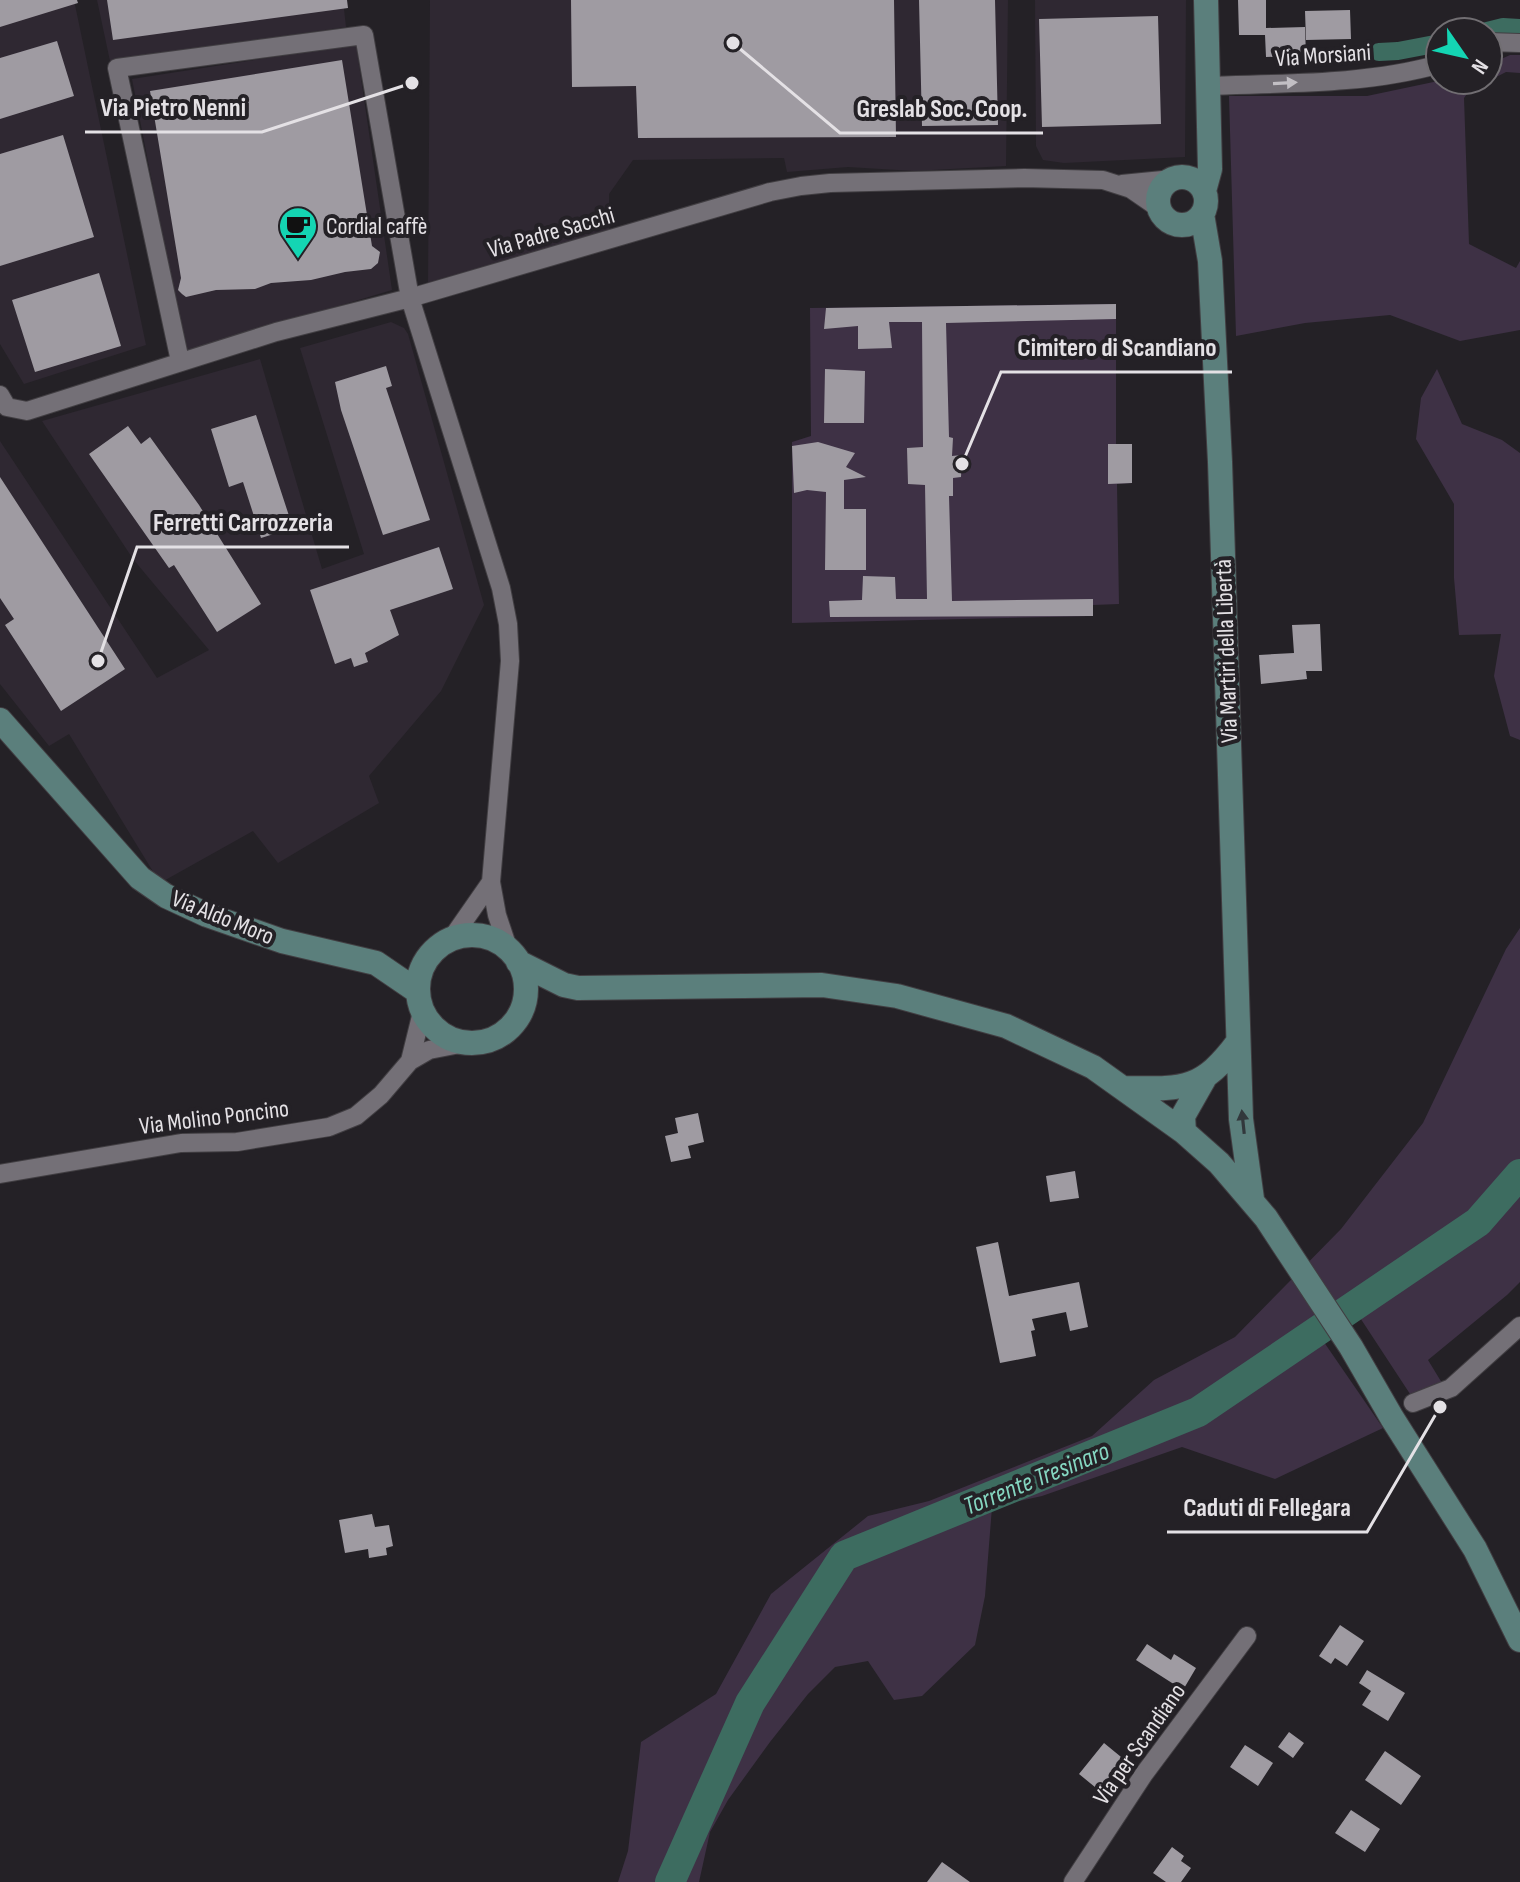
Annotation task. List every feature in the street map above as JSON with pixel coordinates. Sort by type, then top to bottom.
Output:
[{"type":"main road","name":"Via Martiri della Libertà","points":[[1193,191],[1210,169],[1206,0]]},
{"type":"main road","name":"Via Martiri della Libertà","points":[[1168,217],[1159,195],[1162,188],[1193,191]]},
{"type":"main road","name":"Via Martiri della Libertà","points":[[1193,191],[1210,261],[1220,462],[1241,1119],[1252,1199]]},
{"type":"main road","points":[[1168,217],[1191,223],[1193,191]]},
{"type":"main road","points":[[1168,217],[1192,237],[1210,261]]},
{"type":"main road","name":"Via Aldo Moro","points":[[0,720],[140,878],[166,896],[207,915],[282,941],[376,963],[408,957],[446,942]]},
{"type":"main road","points":[[513,955],[526,991],[521,1011],[504,1033],[492,1040],[465,1043],[439,1033],[420,1002],[425,961],[446,942],[482,936],[496,940],[513,955],[564,985],[578,988],[822,985],[897,996],[1006,1026],[1093,1067],[1184,1132],[1219,1163],[1252,1199],[1351,1347],[1475,1549],[1520,1640]]},
{"type":"main road","name":"Via Aldo Moro","points":[[376,963],[420,1002]]},
{"type":"main road","points":[[521,1011],[578,988]]},
{"type":"main road","points":[[1123,1088],[1182,1087],[1204,1079],[1220,1066],[1238,1042]]},
{"type":"main road","points":[[1184,1132],[1183,1116],[1204,1079]]},
{"type":"street","points":[[180,361],[117,68],[364,35],[410,298],[501,588],[508,624],[507,717],[491,882],[497,915],[513,955]]},
{"type":"street","name":"Via Morsiani","points":[[1207,86],[1367,77],[1424,69]]},
{"type":"street","name":"Via Padre Sacchi","points":[[4,401],[27,411],[291,328],[410,298],[770,192],[801,186],[1024,178],[1103,180],[1193,191]]},
{"type":"street","name":"Via Padre Sacchi","points":[[1122,184],[1148,199],[1168,217]]},
{"type":"street","points":[[446,942],[491,882]]},
{"type":"street","name":"Via Molino Poncino","points":[[410,1061],[420,1002]]},
{"type":"street","name":"Via Molino Poncino","points":[[0,1174],[181,1143],[237,1142],[329,1127],[356,1116],[381,1095],[410,1061],[429,1050],[465,1043]]},
{"type":"street","points":[[1413,1403],[1451,1388],[1520,1326]]},
{"type":"street","name":"Via per Scandiano","points":[[1073,1882],[1144,1774],[1247,1636]]},
{"type":"shaded area","points":[[0,0],[74,0],[146,345],[24,384],[0,344]]},
{"type":"shaded area","points":[[97,0],[343,0],[346,27],[110,61]]},
{"type":"shaded area","points":[[430,0],[1008,0],[1006,166],[914,171],[848,167],[787,172],[784,158],[633,160],[609,194],[609,229],[428,285]]},
{"type":"shaded area","points":[[1035,0],[1186,0],[1185,157],[1064,163],[1043,160],[1036,146]]},
{"type":"shaded area","points":[[356,44],[392,290],[185,352],[132,79]]},
{"type":"shaded area","points":[[1520,55],[1520,73],[1504,73],[1504,58]]},
{"type":"shaded area","points":[[1424,84],[1424,96],[1465,96],[1469,244],[1516,268],[1520,261],[1520,330],[1460,341],[1390,315],[1305,323],[1236,336],[1229,96],[1367,96]]},
{"type":"shaded area","points":[[1116,304],[1116,444],[1132,444],[1132,483],[1117,484],[1119,604],[1093,605],[1093,616],[792,623],[792,442],[811,436],[810,308]]},
{"type":"shaded area","points":[[391,322],[404,328],[408,334],[484,605],[441,691],[369,776],[379,803],[278,863],[253,831],[160,883],[69,734],[49,746],[0,684],[0,441],[157,678],[209,650],[133,559],[42,421],[260,359],[322,569],[364,554],[300,348]]},
{"type":"shaded area","points":[[1437,369],[1462,424],[1502,440],[1520,453],[1520,740],[1510,736],[1494,676],[1501,634],[1459,635],[1454,578],[1454,504],[1416,439],[1421,398]]},
{"type":"shaded area","points":[[1520,928],[1520,1282],[1428,1360],[1442,1383],[1412,1397],[1353,1307],[1317,1332],[1383,1428],[1275,1479],[1182,1447],[1042,1496],[992,1507],[985,1596],[975,1645],[922,1696],[894,1700],[868,1661],[835,1667],[808,1694],[728,1800],[710,1832],[699,1882],[618,1882],[628,1851],[641,1742],[716,1694],[771,1594],[868,1516],[929,1501],[1092,1436],[1154,1380],[1235,1337],[1341,1229],[1423,1123],[1506,949]]},
{"type":"building","points":[[0,0],[77,0],[78,3],[0,27]]},
{"type":"building","points":[[107,0],[347,0],[348,8],[113,40]]},
{"type":"building","points":[[571,0],[894,0],[896,137],[638,138],[636,86],[572,87]]},
{"type":"building","points":[[919,0],[995,0],[998,125],[922,126]]},
{"type":"building","points":[[1238,0],[1266,0],[1266,28],[1305,27],[1306,56],[1266,57],[1265,35],[1239,35]]},
{"type":"building","points":[[1350,10],[1351,39],[1306,40],[1305,11]]},
{"type":"building","points":[[1158,16],[1161,124],[1042,127],[1039,19]]},
{"type":"building","points":[[57,41],[74,96],[0,119],[0,58]]},
{"type":"building","points":[[342,60],[372,246],[380,252],[378,263],[371,269],[311,280],[271,283],[255,289],[216,290],[186,297],[178,290],[181,278],[150,91]]},
{"type":"building","points":[[63,135],[94,237],[0,266],[0,154]]},
{"type":"building","points":[[99,273],[121,346],[35,372],[12,300]]},
{"type":"building","points":[[1116,304],[1116,319],[946,323],[949,437],[953,438],[952,456],[962,455],[961,477],[953,478],[953,496],[949,496],[952,601],[1093,599],[1093,616],[830,617],[829,601],[862,600],[863,576],[895,577],[896,599],[927,599],[925,485],[908,484],[907,448],[923,447],[922,322],[889,322],[892,348],[858,349],[858,326],[824,329],[826,308]]},
{"type":"building","points":[[386,366],[392,386],[386,388],[430,520],[383,535],[341,410],[335,382]]},
{"type":"building","points":[[825,369],[865,371],[864,423],[824,423]]},
{"type":"building","points":[[256,415],[293,528],[261,538],[243,482],[229,487],[211,429]]},
{"type":"building","points":[[128,426],[141,444],[150,437],[199,505],[261,604],[217,632],[174,565],[169,568],[89,454]]},
{"type":"building","points":[[818,442],[855,453],[846,467],[866,477],[844,480],[844,509],[866,509],[866,570],[825,570],[826,492],[807,490],[794,493],[792,446]]},
{"type":"building","points":[[1108,444],[1132,444],[1132,483],[1108,484]]},
{"type":"building","points":[[0,477],[125,669],[61,711],[5,625],[14,619],[0,598]]},
{"type":"building","points":[[439,547],[453,589],[390,610],[399,635],[365,653],[368,662],[354,667],[351,658],[335,664],[310,590]]},
{"type":"building","points":[[1320,624],[1322,671],[1306,671],[1307,679],[1261,684],[1259,655],[1294,653],[1292,625]]},
{"type":"building","points":[[698,1113],[704,1142],[688,1146],[691,1158],[671,1162],[665,1136],[678,1133],[675,1118]]},
{"type":"building","points":[[1075,1171],[1079,1198],[1050,1202],[1046,1176]]},
{"type":"building","points":[[998,1242],[1009,1296],[1079,1282],[1088,1327],[1070,1331],[1066,1312],[1032,1319],[1036,1356],[1000,1363],[976,1247]]},
{"type":"building","points":[[372,1514],[375,1527],[389,1525],[393,1546],[386,1548],[387,1555],[369,1558],[368,1549],[345,1553],[339,1520]]},
{"type":"building","points":[[1340,1625],[1364,1641],[1347,1666],[1335,1658],[1331,1664],[1319,1656]]},
{"type":"building","points":[[1147,1644],[1171,1660],[1174,1654],[1196,1668],[1183,1690],[1136,1660]]},
{"type":"building","points":[[1367,1670],[1405,1693],[1388,1721],[1362,1705],[1371,1691],[1359,1683]]},
{"type":"building","points":[[1289,1732],[1304,1743],[1293,1758],[1278,1747]]},
{"type":"building","points":[[1104,1743],[1126,1761],[1101,1792],[1079,1774]]},
{"type":"building","points":[[1245,1745],[1273,1763],[1258,1786],[1230,1767]]},
{"type":"building","points":[[1385,1751],[1421,1776],[1401,1805],[1365,1780]]},
{"type":"building","points":[[1351,1810],[1380,1829],[1365,1852],[1335,1833]]},
{"type":"building","points":[[1172,1847],[1184,1856],[1181,1861],[1191,1868],[1181,1882],[1166,1882],[1153,1873]]},
{"type":"building","points":[[942,1862],[970,1882],[927,1882]]},
{"type":"waterway","points":[[1504,27],[1520,28]]},
{"type":"waterway","points":[[1379,52],[1424,46]]},
{"type":"waterway","name":"Torrente Tresinaro","points":[[670,1882],[750,1703],[844,1556],[1198,1412],[1478,1222],[1520,1174]]},
{"type":"place","name":"Greslab Soc. Coop.","points":[[733,43]]},
{"type":"place","name":"Via Pietro Nenni","points":[[412,83]]},
{"type":"place","name":"Cordial caffè","points":[[298,260]]},
{"type":"place","name":"Cimitero di Scandiano","points":[[962,464]]},
{"type":"place","name":"Ferretti Carrozzeria","points":[[98,661]]},
{"type":"place","name":"Caduti di Fellegara","points":[[1440,1407]]}]
